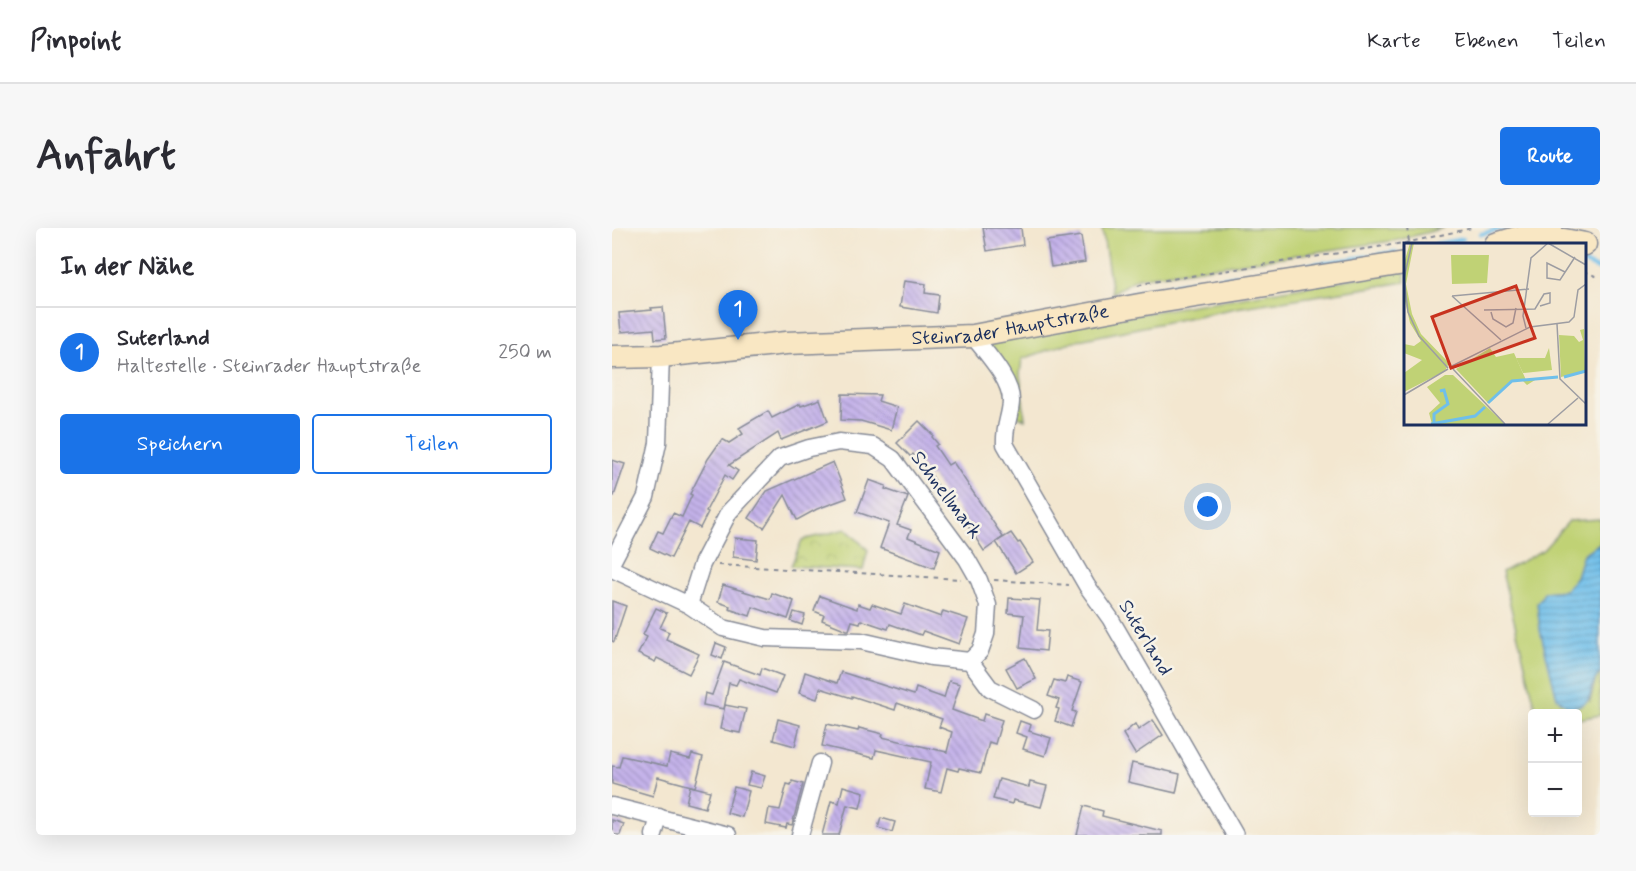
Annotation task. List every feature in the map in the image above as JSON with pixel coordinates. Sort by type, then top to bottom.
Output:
[{"type":"main road","points":[[1499,243],[1551,228]]},
{"type":"main road","points":[[1538,243],[1564,240],[1587,242]]},
{"type":"main road","name":"Steinrader Hauptstraße","points":[[612,357],[661,356],[786,344],[973,336],[1145,304],[1404,251]]},
{"type":"street","name":"Suterland","points":[[973,336],[996,365],[1011,394],[1004,430],[1005,444],[1087,586],[1110,618],[1234,835]]},
{"type":"street","points":[[612,562],[646,497],[658,443],[661,356]]},
{"type":"street","name":"Schnellmark","points":[[689,605],[702,564],[729,512],[780,458],[808,448],[839,442],[873,446],[893,459],[980,579],[988,605],[986,634],[980,651],[970,661]]},
{"type":"street","points":[[612,569],[689,605],[723,628],[765,638],[861,642],[931,657],[970,661],[990,688],[1034,710]]},
{"type":"street","points":[[800,835],[820,763]]},
{"type":"street","points":[[612,806],[728,835]]},
{"type":"street","points":[[654,835],[660,817]]},
{"type":"path","points":[[1407,228],[1408,243]]},
{"type":"path","points":[[1428,243],[1472,228]]},
{"type":"path","points":[[1137,286],[1404,251]]},
{"type":"path","points":[[1585,271],[1600,278]]},
{"type":"path","points":[[702,564],[1087,586]]},
{"type":"green space","points":[[1102,228],[1444,228],[1398,240],[1138,278],[1112,293]]},
{"type":"green space","points":[[1404,270],[1404,282],[1236,308],[1074,341],[1022,359],[1020,374],[1025,419],[1016,415],[989,345],[994,342],[1096,321]]},
{"type":"green space","points":[[1600,519],[1600,543],[1583,554],[1576,577],[1565,590],[1545,592],[1590,701],[1596,678],[1600,673],[1600,715],[1582,718],[1582,709],[1536,709],[1502,572],[1543,550],[1569,521]]},
{"type":"green space","points":[[846,529],[868,550],[863,570],[791,566],[802,540]]},
{"type":"water","points":[[1600,543],[1600,673],[1585,703],[1570,708],[1557,698],[1540,630],[1537,603],[1545,592],[1565,590],[1576,577],[1583,554]]},
{"type":"building","points":[[983,228],[1021,228],[1023,245],[987,251]]},
{"type":"building","points":[[1081,236],[1085,262],[1051,267],[1047,241]]},
{"type":"building","points":[[904,281],[926,284],[925,293],[939,295],[937,313],[900,307]]},
{"type":"building","points":[[663,307],[666,338],[655,339],[654,329],[621,332],[619,313]]},
{"type":"building","points":[[842,394],[880,395],[878,401],[897,407],[891,430],[861,421],[841,420]]},
{"type":"building","points":[[820,399],[828,421],[781,440],[778,433],[729,465],[738,471],[732,480],[725,475],[706,511],[708,512],[700,528],[689,522],[671,558],[650,548],[658,531],[663,533],[673,513],[682,517],[692,495],[690,494],[708,459],[722,439],[729,443],[743,434],[739,428],[768,411],[772,418],[800,404],[801,406]]},
{"type":"building","points":[[919,421],[933,435],[932,437],[938,444],[935,446],[948,465],[953,462],[1003,537],[984,551],[953,503],[950,505],[932,476],[929,478],[913,454],[911,457],[897,443]]},
{"type":"building","points":[[612,460],[625,464],[614,496],[612,496]]},
{"type":"building","points":[[833,462],[847,498],[817,509],[797,520],[785,495],[764,528],[749,518],[767,491]]},
{"type":"building","points":[[869,480],[886,486],[885,489],[908,497],[897,525],[911,530],[908,537],[940,550],[934,568],[880,548],[889,523],[857,512]]},
{"type":"building","points":[[1011,533],[1033,562],[1016,573],[996,542]]},
{"type":"building","points":[[735,538],[758,540],[756,560],[733,557]]},
{"type":"building","points":[[723,585],[770,599],[772,593],[794,601],[788,619],[753,607],[750,616],[729,609],[730,606],[718,602]]},
{"type":"building","points":[[820,596],[857,609],[858,604],[870,608],[872,604],[901,614],[905,604],[941,617],[943,611],[968,619],[959,644],[923,631],[921,635],[890,624],[888,629],[861,620],[860,623],[852,621],[847,630],[822,620],[824,615],[814,611]]},
{"type":"building","points":[[1009,598],[1040,600],[1037,630],[1048,631],[1046,651],[1020,648],[1024,615],[1008,613]]},
{"type":"building","points":[[612,601],[626,606],[614,642],[612,641]]},
{"type":"building","points":[[656,608],[667,613],[660,628],[669,632],[666,639],[699,654],[689,674],[657,658],[655,662],[638,654],[647,637],[643,635]]},
{"type":"building","points":[[794,612],[805,615],[802,625],[791,621]]},
{"type":"building","points":[[716,643],[726,647],[722,659],[712,655]]},
{"type":"building","points":[[1025,658],[1036,679],[1017,688],[1006,668]]},
{"type":"building","points":[[724,662],[760,675],[762,668],[783,676],[776,693],[739,679],[736,685],[729,683],[724,709],[703,705],[705,693],[712,695]]},
{"type":"building","points":[[805,672],[837,683],[841,672],[914,695],[916,688],[944,698],[949,681],[960,684],[952,710],[982,721],[984,714],[1002,720],[995,744],[989,742],[981,773],[947,768],[941,792],[925,789],[931,762],[876,750],[874,758],[822,746],[827,724],[858,731],[859,728],[883,734],[882,737],[947,752],[952,732],[939,727],[942,719],[897,703],[895,710],[820,688],[817,699],[799,693]]},
{"type":"building","points":[[1067,677],[1082,682],[1072,711],[1076,712],[1071,727],[1055,721],[1059,700],[1048,696],[1054,680],[1065,683]]},
{"type":"building","points":[[725,705],[746,709],[740,733],[720,729]]},
{"type":"building","points":[[778,719],[800,725],[795,746],[773,740]]},
{"type":"building","points":[[1153,720],[1163,735],[1135,754],[1123,734],[1135,724],[1138,730]]},
{"type":"building","points":[[1020,721],[1031,725],[1029,731],[1051,738],[1045,756],[1023,749],[1027,737],[1016,733]]},
{"type":"building","points":[[670,754],[690,759],[692,754],[703,757],[695,787],[658,777],[653,796],[612,784],[612,766],[619,767],[622,756],[667,766]]},
{"type":"building","points":[[1132,763],[1180,774],[1176,793],[1128,782]]},
{"type":"building","points":[[751,772],[765,776],[761,788],[747,785]]},
{"type":"building","points":[[999,779],[1029,787],[1030,782],[1047,786],[1041,807],[1013,800],[1012,804],[993,799]]},
{"type":"building","points":[[792,781],[803,784],[792,825],[787,824],[786,828],[766,824],[769,808],[780,810],[787,784],[791,785]]},
{"type":"building","points":[[690,786],[710,791],[705,808],[686,803]]},
{"type":"building","points":[[843,786],[864,792],[860,808],[847,805],[839,835],[822,835],[831,801],[839,803]]},
{"type":"building","points":[[734,787],[749,791],[742,817],[727,813]]},
{"type":"building","points":[[1084,806],[1103,811],[1102,816],[1162,831],[1162,835],[1077,835]]},
{"type":"building","points":[[881,818],[895,822],[892,832],[878,828]]},
{"type":"building","points":[[612,820],[624,824],[620,835],[612,835]]},
{"type":"waterway","points":[[1481,234],[1504,228]]},
{"type":"waterway","points":[[1441,243],[1463,239]]},
{"type":"waterway","points":[[1215,279],[1396,252]]},
{"type":"waterway","points":[[1585,263],[1600,270]]},
{"type":"waterway","points":[[1127,295],[1199,280]]},
{"type":"place","name":"Suterland","points":[[738,340]]}]
